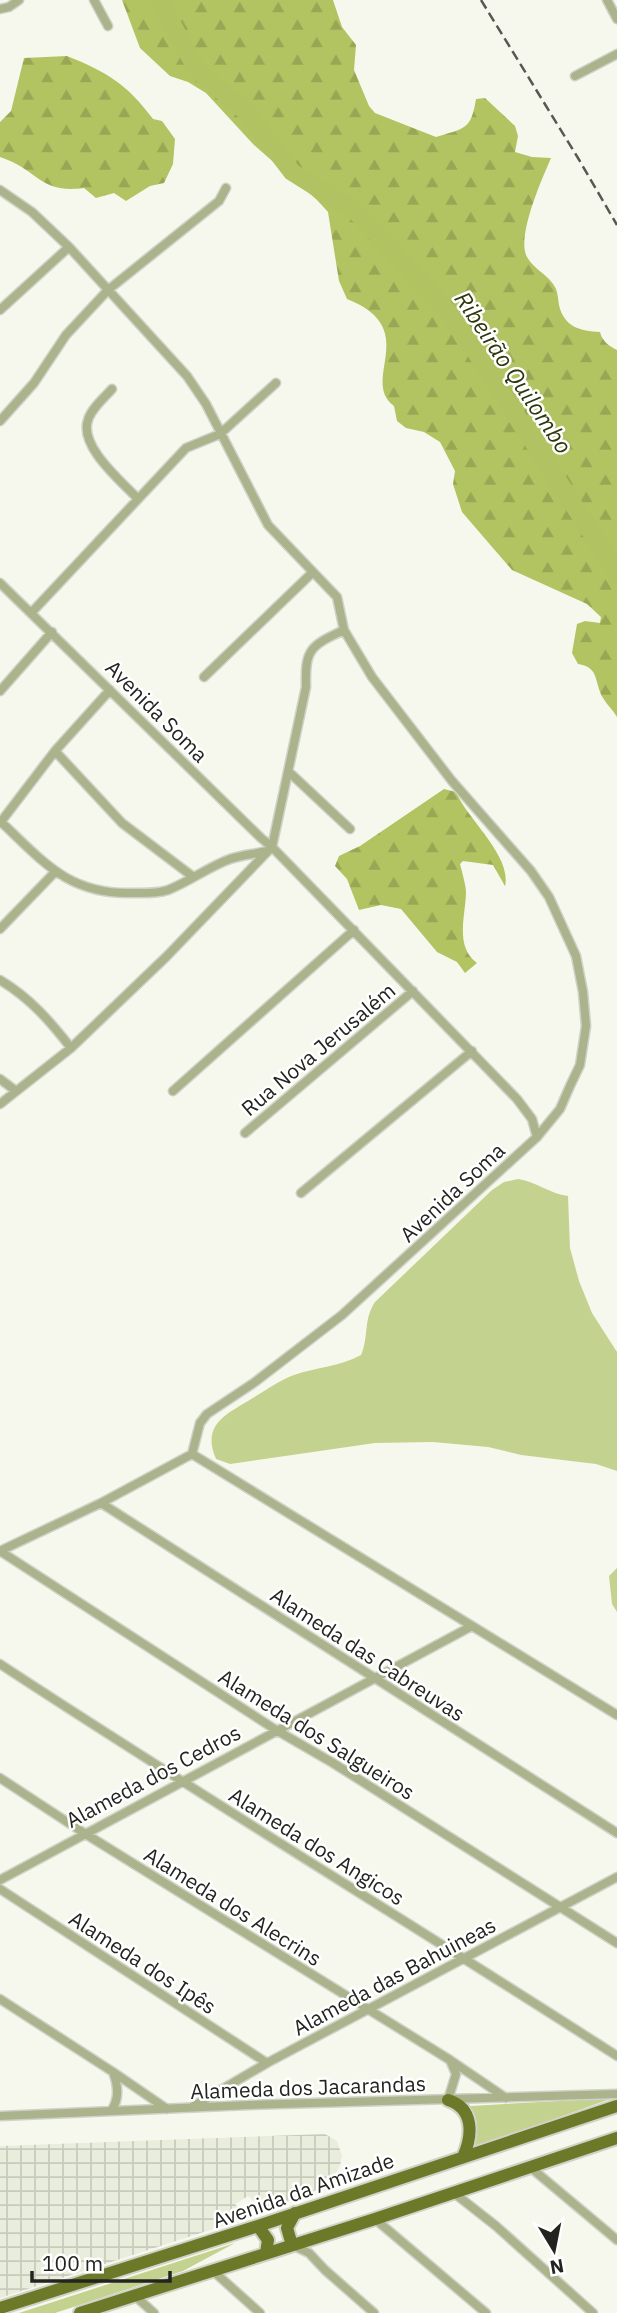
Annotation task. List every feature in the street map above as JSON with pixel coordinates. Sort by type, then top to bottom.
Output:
[{"type":"main road","points":[[448,2100],[458,2103],[468,2116],[469,2133],[463,2157]]},
{"type":"main road","name":"Avenida da Amizade","points":[[0,2308],[258,2226],[617,2106]]},
{"type":"main road","points":[[80,2313],[615,2141]]},
{"type":"main road","points":[[292,2245],[287,2228],[295,2213]]},
{"type":"main road","points":[[258,2226],[268,2240],[266,2253]]},
{"type":"street","points":[[0,9],[19,0]]},
{"type":"street","points":[[93,0],[108,26]]},
{"type":"street","points":[[607,0],[617,19]]},
{"type":"street","points":[[575,76],[617,54]]},
{"type":"street","points":[[0,421],[34,383],[66,335],[108,290],[219,201],[226,188]]},
{"type":"street","points":[[0,190],[33,212],[69,247],[187,376],[206,404],[268,525],[337,597],[344,630],[373,677],[452,781],[531,872],[549,897],[576,956],[586,1026],[580,1065],[560,1109],[537,1137]]},
{"type":"street","points":[[0,310],[69,247]]},
{"type":"street","points":[[32,612],[186,448],[220,435],[276,383]]},
{"type":"street","points":[[112,389],[88,417],[87,440],[104,463],[137,498]]},
{"type":"street","points":[[204,677],[313,572]]},
{"type":"street","name":"Avenida Soma","points":[[0,583],[354,930],[472,1051],[517,1099],[532,1119],[537,1137],[342,1315],[207,1415],[200,1423],[192,1454]]},
{"type":"street","points":[[0,1104],[71,1048],[167,956],[269,849],[289,772],[306,687],[305,663],[320,641],[344,630]]},
{"type":"street","points":[[0,691],[52,632]]},
{"type":"street","points":[[110,690],[55,751],[0,822],[55,872],[84,887],[117,894],[157,893],[232,858],[269,849]]},
{"type":"street","points":[[55,751],[122,823],[192,876]]},
{"type":"street","points":[[289,772],[350,829]]},
{"type":"street","points":[[0,929],[55,872]]},
{"type":"street","points":[[173,1091],[354,930]]},
{"type":"street","points":[[0,980],[41,1010],[71,1048]]},
{"type":"street","name":"Rua Nova Jerusalém","points":[[245,1133],[413,991]]},
{"type":"street","points":[[300,1193],[472,1051]]},
{"type":"street","points":[[0,1079],[16,1091]]},
{"type":"street","points":[[0,1551],[101,1503],[192,1454],[617,1715]]},
{"type":"street","name":"Alameda das Cabreuvas","points":[[101,1503],[617,1833]]},
{"type":"street","name":"Alameda dos Salgueiros","points":[[0,1551],[276,1730],[333,1763],[617,1943]]},
{"type":"street","name":"Alameda dos Cedros","points":[[0,1880],[472,1626]]},
{"type":"street","name":"Alameda dos Angicos","points":[[0,1664],[181,1783],[466,1958],[617,2056]]},
{"type":"street","name":"Alameda dos Alecrins","points":[[0,1778],[450,2060],[506,2098]]},
{"type":"street","name":"Alameda das Bahuineas","points":[[189,2109],[267,2063],[617,1877]]},
{"type":"street","name":"Alameda dos Ipês","points":[[0,1889],[267,2063]]},
{"type":"street","points":[[0,1999],[167,2110]]},
{"type":"street","points":[[448,2100],[456,2074],[450,2060]]},
{"type":"street","points":[[111,2112],[117,2098],[117,2084],[113,2072]]},
{"type":"street","points":[[613,2094],[617,2083]]},
{"type":"street","name":"Alameda dos Jacarandas","points":[[5,2115],[613,2094]]},
{"type":"street","points":[[0,2109],[5,2115]]},
{"type":"street","points":[[530,2167],[617,2240]]},
{"type":"street","points":[[454,2193],[593,2313]]},
{"type":"street","points":[[375,2219],[486,2313]]},
{"type":"street","points":[[309,2253],[312,2239]]},
{"type":"street","points":[[292,2245],[309,2253],[374,2313]]},
{"type":"street","points":[[212,2270],[260,2313]]},
{"type":"street","points":[[134,2295],[154,2313]]},
{"type":"shaded area","points":[[325,2134],[337,2141],[342,2156],[340,2166],[332,2179],[313,2192],[265,2211],[248,2196],[235,2204],[247,2218],[0,2298],[0,2146]]},
{"type":"green space","points":[[122,0],[333,0],[342,27],[356,45],[354,70],[369,106],[375,113],[436,137],[465,126],[472,117],[476,99],[485,98],[515,126],[518,136],[515,152],[532,157],[551,158],[527,222],[527,257],[553,284],[561,312],[569,323],[580,329],[600,332],[606,343],[617,350],[617,717],[603,698],[593,672],[590,668],[578,664],[572,653],[577,624],[585,621],[600,623],[601,617],[587,604],[512,570],[462,512],[453,484],[455,471],[440,442],[424,432],[406,428],[397,421],[394,406],[385,395],[383,383],[386,339],[381,325],[369,311],[347,299],[339,281],[328,212],[253,144],[206,93],[188,82],[170,76],[140,48]]},
{"type":"green space","points":[[67,56],[115,80],[153,119],[162,121],[175,139],[173,164],[164,183],[150,186],[126,201],[114,193],[96,198],[84,188],[69,189],[48,184],[0,157],[0,122],[11,111],[24,58]]},
{"type":"green space","points":[[444,789],[456,792],[495,850],[505,874],[505,886],[493,865],[463,861],[460,864],[466,891],[463,939],[470,956],[477,963],[465,973],[457,962],[437,952],[401,909],[381,905],[359,910],[347,879],[335,866],[339,856],[360,846]]},
{"type":"green space","points":[[518,1179],[568,1196],[570,1248],[579,1281],[592,1313],[617,1352],[617,1471],[596,1464],[521,1455],[488,1447],[433,1442],[375,1443],[230,1464],[216,1459],[212,1436],[220,1420],[289,1377],[361,1355],[369,1315],[375,1302],[492,1190],[504,1182]]},
{"type":"green space","points":[[617,1568],[617,1612],[612,1604],[609,1576]]},
{"type":"green space","points":[[613,2098],[470,2149],[477,2127],[470,2106]]},
{"type":"green space","points":[[235,2243],[183,2271],[55,2313],[19,2313]]},
{"type":"waterway","name":"Ribeirão Quilombo","points":[[159,0],[197,70],[246,112],[292,172],[357,213],[454,318],[617,573]]},
{"type":"railway","points":[[481,0],[617,225]]}]
